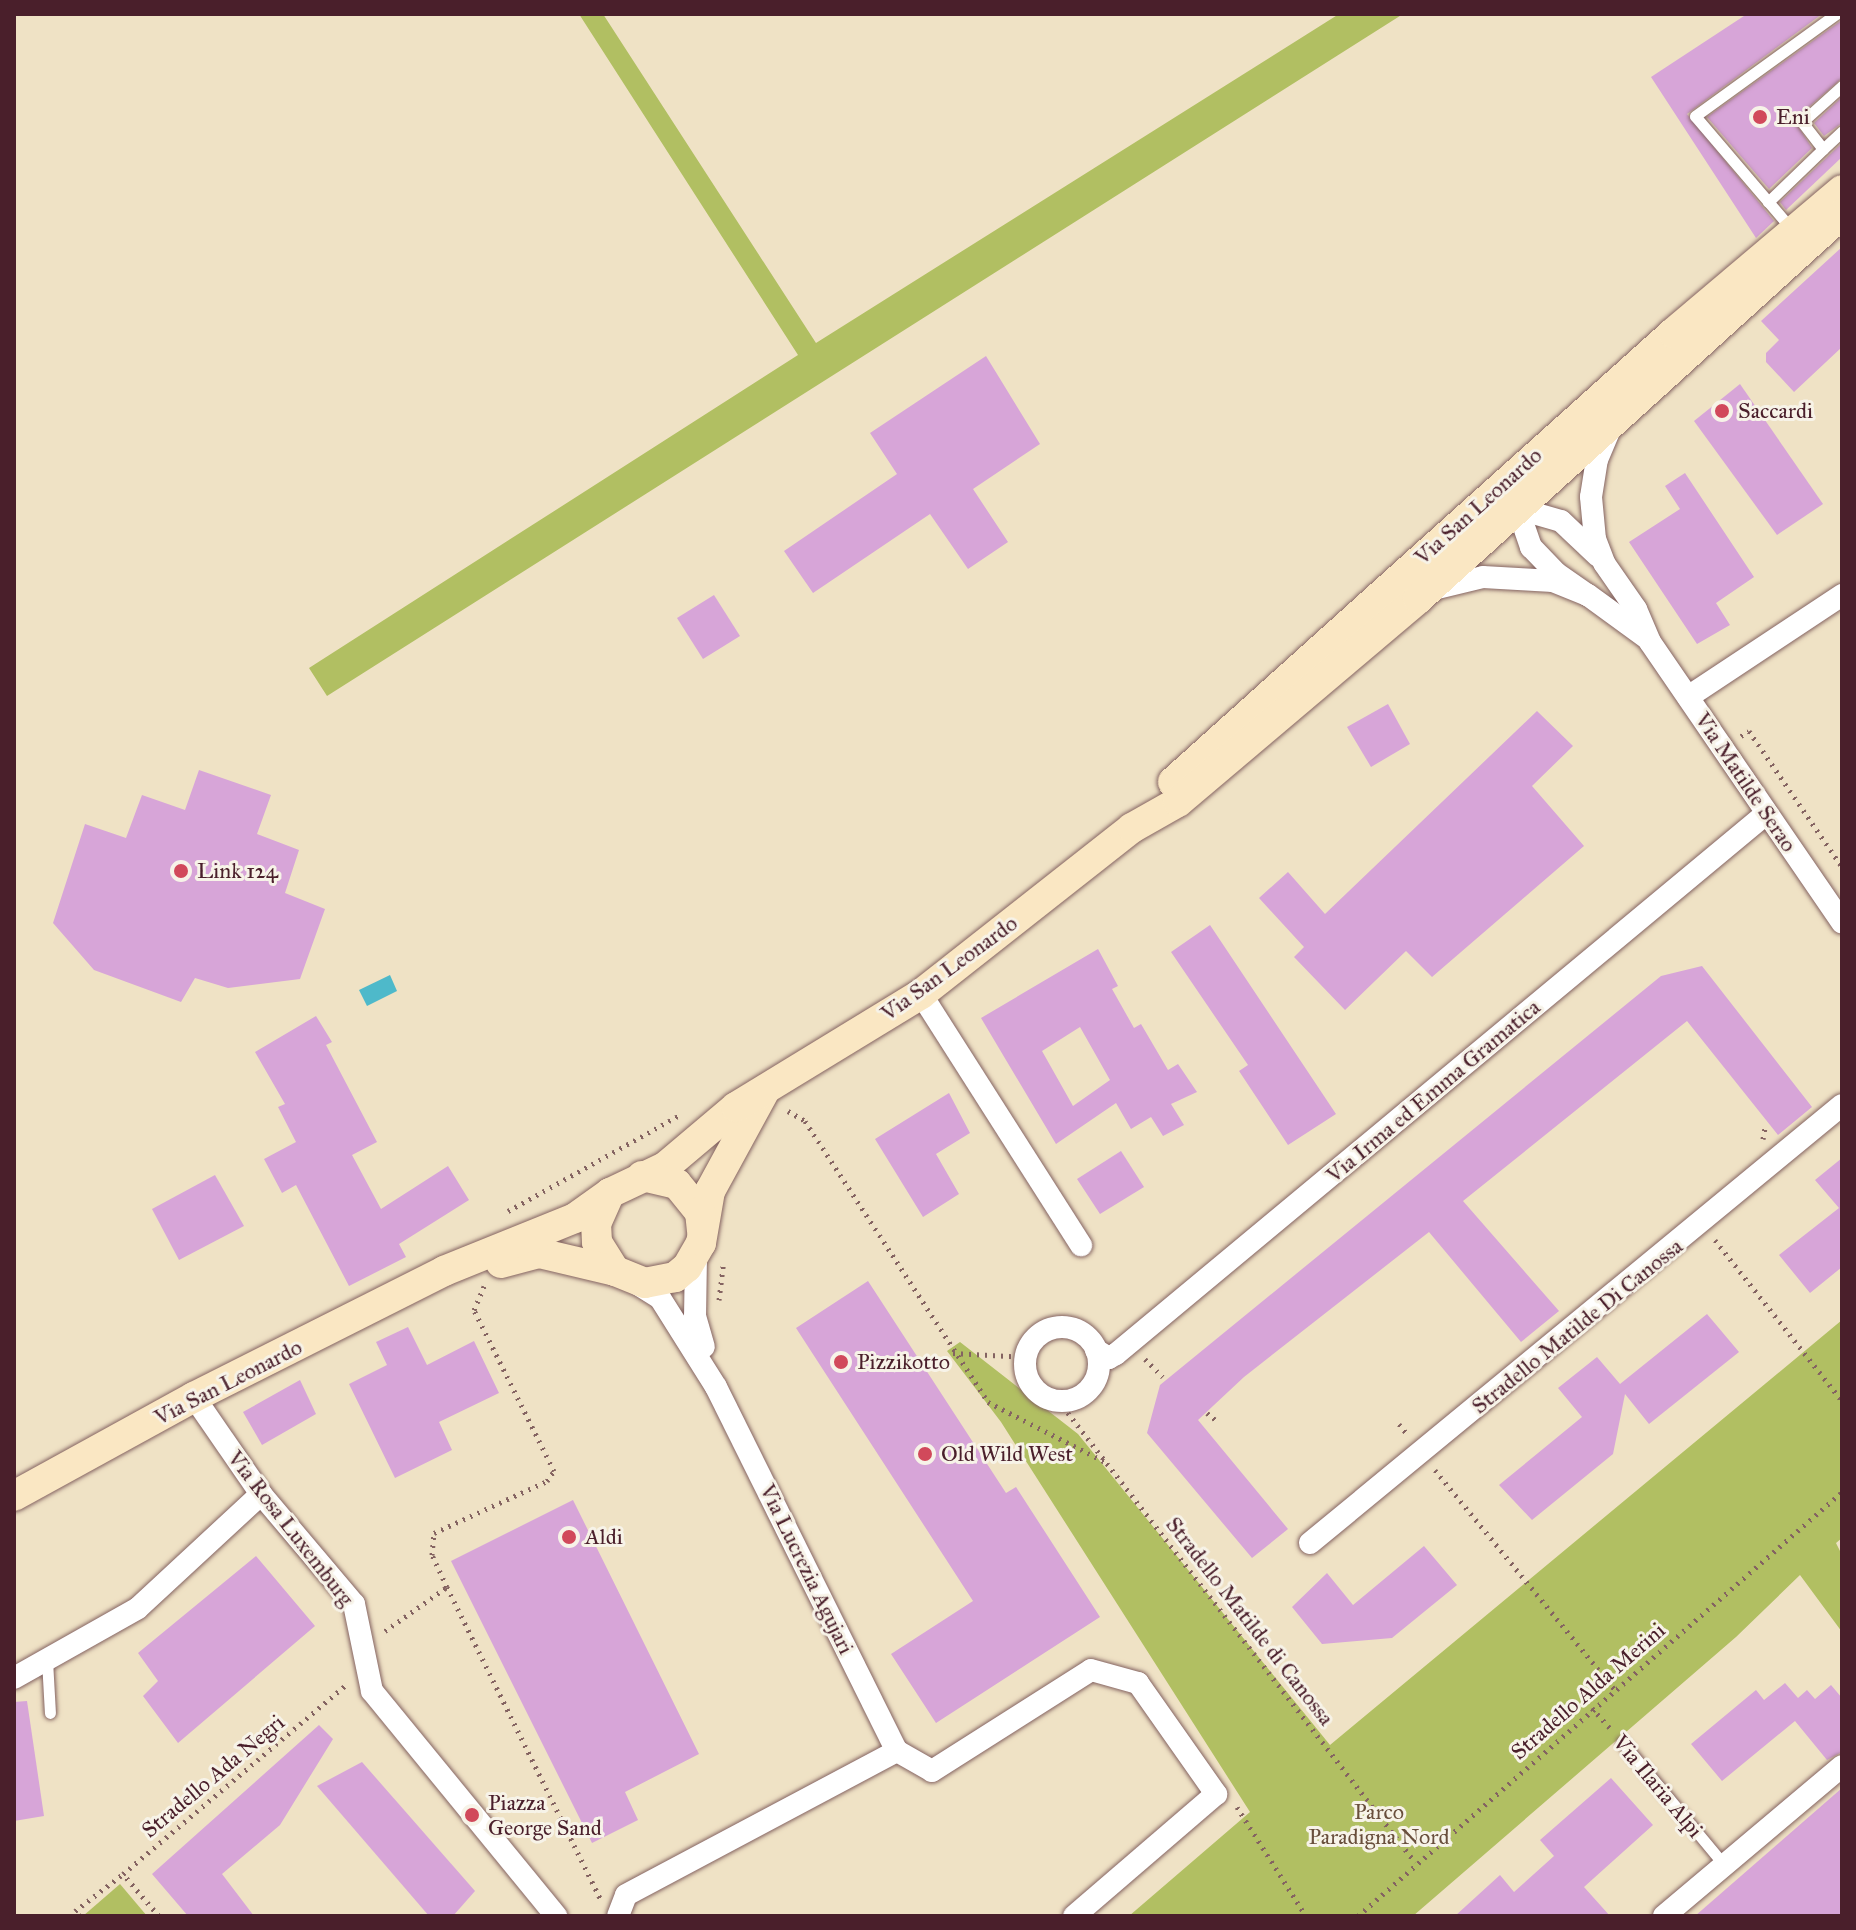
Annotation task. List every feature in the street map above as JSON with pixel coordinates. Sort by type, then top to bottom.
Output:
[{"type":"main road","name":"Via San Leonardo","points":[[1126,833],[1161,792],[1371,600],[1673,333],[1842,190]]},
{"type":"main road","name":"Via San Leonardo","points":[[642,1176],[665,1167],[736,1107],[921,994],[1126,833],[1178,802],[1418,599],[1616,423],[1842,214]]},
{"type":"main road","points":[[699,1242],[700,1212],[677,1184],[642,1176],[610,1193],[598,1216],[597,1242],[623,1275],[645,1283],[675,1277],[699,1242],[710,1191],[764,1092]]},
{"type":"main road","name":"Via San Leonardo","points":[[14,1496],[194,1397],[444,1271],[575,1218],[610,1193]]},
{"type":"main road","name":"Via San Leonardo","points":[[444,1271],[539,1253],[623,1275]]},
{"type":"street","points":[[1371,600],[1429,568],[1497,509],[1520,508],[1527,482],[1621,396],[1673,333]]},
{"type":"street","name":"Via Matilde Serao","points":[[1610,573],[1595,539],[1591,497],[1600,448],[1616,423]]},
{"type":"street","name":"Via Matilde Serao","points":[[1520,508],[1568,525],[1610,573],[1636,609],[1650,642],[1842,922]]},
{"type":"street","name":"Via Matilde Serao","points":[[1520,508],[1531,547],[1556,573],[1650,642]]},
{"type":"street","name":"Via Matilde Serao","points":[[1418,599],[1443,584],[1498,576],[1540,578],[1588,595]]},
{"type":"street","points":[[1688,697],[1842,595]]},
{"type":"street","name":"Via Irma ed Emma Gramatica","points":[[1096,1350],[1109,1358],[1131,1343],[1767,813]]},
{"type":"street","points":[[921,994],[1081,1245]]},
{"type":"street","name":"Stradello Matilde Di Canossa","points":[[1310,1543],[1423,1454],[1842,1105]]},
{"type":"street","points":[[699,1242],[695,1316],[716,1387]]},
{"type":"street","points":[[623,1275],[670,1310],[716,1387]]},
{"type":"street","points":[[1054,1328],[1073,1328],[1096,1350],[1100,1365],[1090,1389],[1076,1398],[1058,1400],[1034,1388],[1026,1357],[1032,1342],[1054,1328]]},
{"type":"street","name":"Via Lucrezia Agujari","points":[[716,1387],[897,1751]]},
{"type":"street","name":"Via Rosa Luxemburg","points":[[194,1397],[261,1494],[354,1604],[367,1667]]},
{"type":"street","points":[[28,1666],[138,1608],[261,1494]]},
{"type":"street","points":[[367,1667],[372,1691],[556,1916]]},
{"type":"street","points":[[610,1909],[626,1895],[897,1751],[932,1771],[1091,1670],[1138,1683],[1216,1794],[1074,1916]]},
{"type":"street","points":[[1664,1916],[1842,1766]]},
{"type":"lane","points":[[1783,219],[1695,116],[1836,14]]},
{"type":"lane","points":[[1823,149],[1802,122],[1842,86]]},
{"type":"lane","points":[[1768,202],[1842,131]]},
{"type":"lane","points":[[28,1666],[50,1713]]},
{"type":"lane","name":"Via Ilaria Alpi","points":[[1622,1742],[1724,1865]]},
{"type":"path","points":[[1723,749],[1749,731],[1842,867]]},
{"type":"path","points":[[501,1215],[689,1109]]},
{"type":"path","points":[[1702,1223],[1842,1401]]},
{"type":"path","points":[[953,1353],[1026,1357]]},
{"type":"path","points":[[1155,1370],[1163,1377]]},
{"type":"path","name":"Stradello Matilde di Canossa","points":[[1058,1400],[1415,1862]]},
{"type":"path","points":[[1207,1413],[1217,1421]]},
{"type":"path","points":[[1423,1454],[1614,1689]]},
{"type":"path","name":"Stradello Alda Merini","points":[[1358,1916],[1415,1862],[1842,1492]]},
{"type":"path","points":[[447,1587],[610,1909]]},
{"type":"path","name":"Stradello Ada Negri","points":[[80,1916],[75,1911],[367,1667]]},
{"type":"path","name":"Via Ilaria Alpi","points":[[1592,1708],[1622,1742]]},
{"type":"path","points":[[1216,1794],[1235,1803],[1306,1916]]},
{"type":"path","points":[[123,1874],[159,1916]]},
{"type":"green space","points":[[579,14],[603,14],[816,343],[1339,14],[1403,14],[327,696],[309,668],[798,355]]},
{"type":"green space","name":"Parco Paradigna Nord","points":[[1842,1320],[1842,1538],[1836,1543],[1842,1555],[1842,1632],[1800,1575],[1736,1637],[1413,1916],[1129,1916],[1250,1812],[1001,1422],[947,1351],[960,1342],[1078,1434],[1330,1745]]},
{"type":"green space","points":[[120,1884],[147,1916],[83,1916]]},
{"type":"water","points":[[390,975],[397,991],[367,1006],[359,990]]},
{"type":"building","points":[[1747,14],[1822,14],[1687,114],[1774,221],[1756,238],[1651,77]]},
{"type":"building","points":[[1842,20],[1842,78],[1794,120],[1812,148],[1769,189],[1707,117]]},
{"type":"building","points":[[1842,97],[1842,123],[1824,136],[1814,123]]},
{"type":"building","points":[[1842,143],[1842,157],[1786,210],[1780,202]]},
{"type":"building","points":[[1842,247],[1842,347],[1794,392],[1766,362],[1766,353],[1779,340],[1761,321]]},
{"type":"building","points":[[986,356],[1040,444],[973,489],[1008,542],[968,569],[930,514],[813,593],[784,551],[897,474],[870,433]]},
{"type":"building","points":[[1740,384],[1823,504],[1777,535],[1694,421]]},
{"type":"building","points":[[1685,473],[1754,577],[1716,603],[1730,625],[1697,644],[1629,542],[1680,509],[1665,486]]},
{"type":"building","points":[[714,595],[740,636],[703,659],[677,618]]},
{"type":"building","points":[[1388,704],[1410,744],[1371,767],[1347,727]]},
{"type":"building","points":[[1537,711],[1573,746],[1532,786],[1584,846],[1432,977],[1406,951],[1345,1010],[1294,957],[1304,947],[1259,898],[1288,872],[1325,914]]},
{"type":"building","name":"Link 124","points":[[199,770],[271,795],[257,834],[299,850],[285,893],[325,909],[300,979],[228,988],[195,978],[181,1002],[94,970],[53,923],[85,824],[126,838],[142,795],[185,810]]},
{"type":"building","points":[[1210,925],[1336,1114],[1288,1145],[1239,1071],[1248,1065],[1171,952]]},
{"type":"building","points":[[1098,949],[1118,986],[1112,989],[1134,1028],[1141,1024],[1168,1070],[1178,1064],[1197,1092],[1171,1104],[1184,1125],[1163,1136],[1151,1117],[1131,1129],[1116,1103],[1056,1144],[981,1018]],"holes":[[[1080,1027],[1110,1080],[1073,1106],[1042,1051]]]},
{"type":"building","points":[[1702,966],[1812,1107],[1778,1135],[1687,1021],[1463,1201],[1559,1311],[1521,1342],[1429,1232],[1244,1377],[1198,1420],[1288,1529],[1252,1558],[1147,1433],[1160,1385],[1661,976]]},
{"type":"building","points":[[316,1016],[332,1042],[326,1045],[377,1142],[352,1155],[381,1209],[448,1166],[469,1200],[399,1244],[406,1257],[349,1286],[296,1185],[282,1193],[264,1159],[296,1142],[278,1107],[285,1104],[255,1052]]},
{"type":"building","points":[[949,1093],[970,1133],[936,1154],[959,1194],[923,1217],[875,1139]]},
{"type":"building","points":[[1121,1151],[1144,1187],[1100,1214],[1077,1179]]},
{"type":"building","points":[[1842,1158],[1842,1267],[1810,1293],[1779,1255],[1839,1208],[1815,1180]]},
{"type":"building","points":[[215,1175],[244,1226],[179,1260],[152,1209]]},
{"type":"building","points":[[868,1281],[1006,1493],[1016,1487],[1100,1617],[936,1723],[891,1654],[973,1601],[796,1328]]},
{"type":"building","points":[[1707,1314],[1739,1352],[1649,1424],[1625,1394],[1613,1454],[1532,1520],[1499,1485],[1582,1417],[1558,1388],[1597,1357],[1620,1384]]},
{"type":"building","points":[[408,1327],[427,1365],[474,1341],[499,1393],[439,1422],[452,1450],[395,1478],[349,1384],[387,1365],[376,1342]]},
{"type":"building","points":[[300,1380],[316,1414],[262,1445],[243,1412]]},
{"type":"building","points":[[573,1500],[699,1754],[625,1792],[638,1820],[592,1843],[451,1561]]},
{"type":"building","points":[[1424,1546],[1457,1585],[1392,1638],[1322,1644],[1292,1607],[1327,1573],[1353,1605]]},
{"type":"building","points":[[256,1556],[315,1626],[178,1743],[143,1696],[158,1681],[138,1653]]},
{"type":"building","points":[[1785,1683],[1798,1698],[1807,1690],[1815,1699],[1831,1685],[1842,1698],[1842,1752],[1827,1760],[1795,1721],[1722,1781],[1691,1744],[1756,1690],[1764,1700]]},
{"type":"building","points":[[27,1701],[44,1816],[14,1821],[14,1702]]},
{"type":"building","points":[[319,1725],[333,1739],[280,1825],[222,1874],[254,1916],[188,1916],[152,1874]]},
{"type":"building","points":[[362,1762],[475,1891],[453,1916],[429,1916],[317,1786]]},
{"type":"building","points":[[1611,1778],[1653,1825],[1584,1887],[1610,1916],[1455,1916],[1500,1875],[1514,1892],[1554,1856],[1540,1840]]},
{"type":"building","points":[[1842,1788],[1842,1916],[1695,1916]]},
{"type":"place","name":"Eni","points":[[1760,117]]},
{"type":"place","name":"Saccardi","points":[[1722,411]]},
{"type":"place","name":"Link 124","points":[[181,871]]},
{"type":"place","name":"Pizzikotto","points":[[841,1362]]},
{"type":"place","name":"Old Wild West","points":[[925,1454]]},
{"type":"place","name":"Aldi","points":[[569,1537]]},
{"type":"place","name":"Piazza George Sand","points":[[472,1815]]}]
